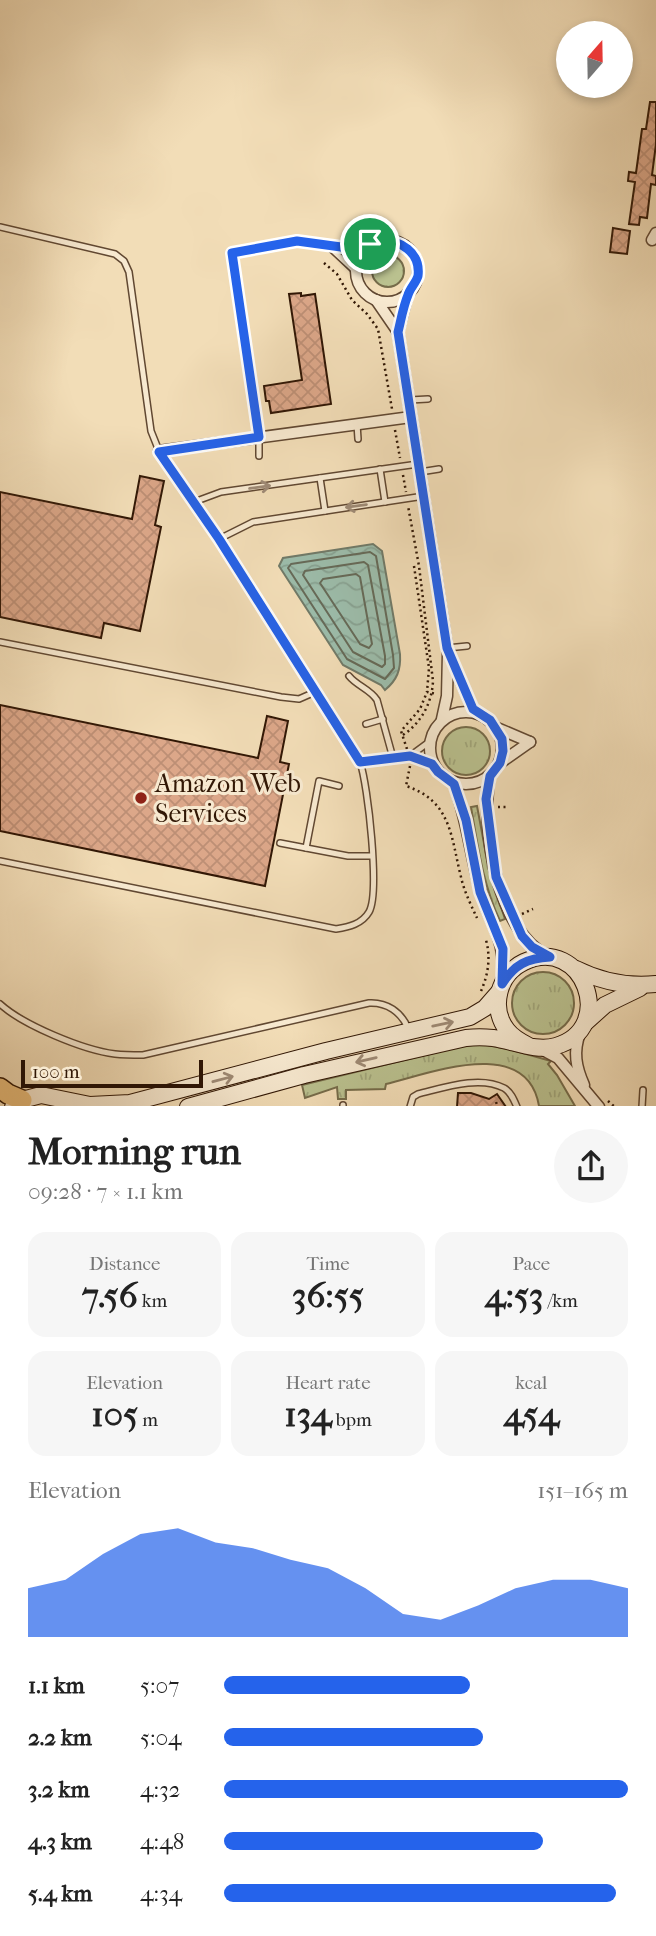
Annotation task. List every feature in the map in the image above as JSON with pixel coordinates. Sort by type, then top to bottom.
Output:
[{"type":"highway","points":[[0,1088],[17,1103]]},
{"type":"street","points":[[398,332],[376,300],[362,289],[356,272],[363,250],[380,240],[400,243],[408,248],[417,266],[418,276],[408,293],[398,332],[448,651],[447,696],[442,719],[429,742],[432,764],[454,784],[466,820],[480,892],[503,949],[498,1006],[501,1019],[517,1040],[558,1058],[598,1101]]},
{"type":"street","points":[[376,300],[393,301],[408,293]]},
{"type":"street","points":[[159,452],[411,417]]},
{"type":"street","points":[[448,651],[473,709],[497,728],[502,739],[500,763]]},
{"type":"street","points":[[442,719],[460,713],[478,714]]},
{"type":"street","points":[[454,784],[480,782],[490,776],[500,763],[530,742],[497,728]]},
{"type":"street","points":[[490,776],[486,805],[496,877],[522,936],[532,947],[550,957],[606,981],[627,985],[655,984]]},
{"type":"street","points":[[17,1103],[41,1094],[65,1103],[99,1106],[130,1104],[470,1017],[485,1009],[510,972],[521,963],[550,957]]},
{"type":"street","points":[[568,964],[577,971],[588,991],[588,1013],[576,1045],[576,1061],[598,1101]]},
{"type":"street","points":[[192,1106],[304,1075],[452,1040],[479,1037],[548,1048],[567,1042],[594,1013],[618,997],[655,984]]},
{"type":"lane","points":[[0,227],[115,254],[124,261],[129,272],[151,430],[159,452],[219,539],[360,762],[364,774],[374,899],[370,911],[354,925],[336,929],[0,861]]},
{"type":"lane","points":[[258,456],[259,437],[232,253],[297,241],[363,250]]},
{"type":"lane","points":[[327,245],[356,272]]},
{"type":"lane","points":[[409,400],[428,399]]},
{"type":"lane","points":[[357,424],[358,439]]},
{"type":"lane","points":[[194,502],[221,492],[401,466],[439,469]]},
{"type":"lane","points":[[380,469],[385,502]]},
{"type":"lane","points":[[320,478],[326,511]]},
{"type":"lane","points":[[219,539],[253,522],[424,496]]},
{"type":"lane","points":[[0,642],[282,698],[299,699],[315,692]]},
{"type":"lane","points":[[448,651],[467,646]]},
{"type":"lane","points":[[349,676],[374,695],[393,758]]},
{"type":"lane","points":[[366,724],[383,719]]},
{"type":"lane","points":[[409,756],[429,742]]},
{"type":"lane","points":[[360,762],[409,756],[432,764]]},
{"type":"lane","points":[[306,848],[319,781],[339,786]]},
{"type":"lane","points":[[280,843],[348,856],[372,856]]},
{"type":"lane","points":[[0,1004],[8,1011],[51,1033],[84,1046],[117,1054],[143,1055],[369,1003],[381,1003],[393,1009],[404,1020],[409,1031]]},
{"type":"lane","points":[[410,1106],[413,1097],[418,1094],[465,1084],[485,1084],[503,1088],[511,1095],[516,1106]]},
{"type":"lane","points":[[642,1106],[643,1090]]},
{"type":"path","points":[[349,248],[351,228],[364,225],[370,220]]},
{"type":"path","points":[[324,263],[337,274],[352,300],[378,328],[394,419],[433,668],[432,693],[419,719],[402,736]]},
{"type":"path","points":[[414,566],[429,668],[427,692],[420,709],[401,731],[411,769],[405,786],[417,789],[445,818],[454,839],[465,891],[480,925]]},
{"type":"path","points":[[427,692],[440,694]]},
{"type":"path","points":[[519,916],[533,909]]},
{"type":"path","points":[[478,996],[488,969],[489,954],[483,933]]},
{"type":"green space","points":[[388,255],[399,260],[404,271],[399,282],[388,287],[377,282],[372,271],[377,260]]},
{"type":"green space","points":[[466,727],[483,734],[490,751],[483,768],[466,775],[449,768],[442,751],[449,734]]},
{"type":"green space","points":[[477,806],[489,870],[505,919],[500,921],[489,894],[479,851],[471,807]]},
{"type":"green space","points":[[543,972],[565,981],[574,1003],[565,1025],[543,1034],[521,1025],[512,1003],[521,981]]},
{"type":"green space","points":[[483,1044],[551,1061],[548,1064],[575,1106],[539,1106],[531,1084],[516,1071],[497,1065],[475,1064],[451,1067],[386,1084],[385,1089],[346,1090],[346,1099],[338,1099],[337,1087],[305,1098],[302,1085],[462,1046]]},
{"type":"water","points":[[373,544],[382,551],[400,654],[397,674],[385,690],[381,685],[343,665],[279,566],[283,558]]},
{"type":"building","points":[[650,102],[656,102],[656,144],[652,175],[656,176],[656,185],[651,184],[647,218],[640,217],[639,225],[629,224],[635,182],[628,181],[629,172],[636,173],[642,129],[646,129]]},
{"type":"building","points":[[613,228],[630,231],[627,254],[610,252]]},
{"type":"building","points":[[301,293],[301,296],[315,294],[331,404],[271,413],[264,386],[302,380],[289,294]]},
{"type":"building","points":[[140,476],[164,481],[155,525],[161,527],[140,631],[104,623],[101,638],[0,617],[0,492],[132,519]]},
{"type":"building","name":"Amazon Web Services","points":[[0,705],[258,758],[267,716],[288,721],[280,762],[289,764],[265,886],[0,831]]},
{"type":"building","points":[[458,1093],[471,1093],[489,1099],[497,1094],[505,1106],[457,1106]]},
{"type":"place","name":"Amazon Web Services","points":[[141,798]]},
{"type":"route","points":[[380,240],[400,243],[414,256],[417,266],[418,276],[408,293],[398,332],[447,648],[473,709],[490,720],[502,739],[500,763],[490,776],[486,799],[496,877],[522,936],[532,947],[550,957],[521,963],[510,972],[502,984],[503,949],[480,892],[466,820],[454,784],[432,764],[410,756],[360,762],[219,539],[159,452],[259,437],[232,253],[297,241],[363,250],[370,244],[380,240]]}]
